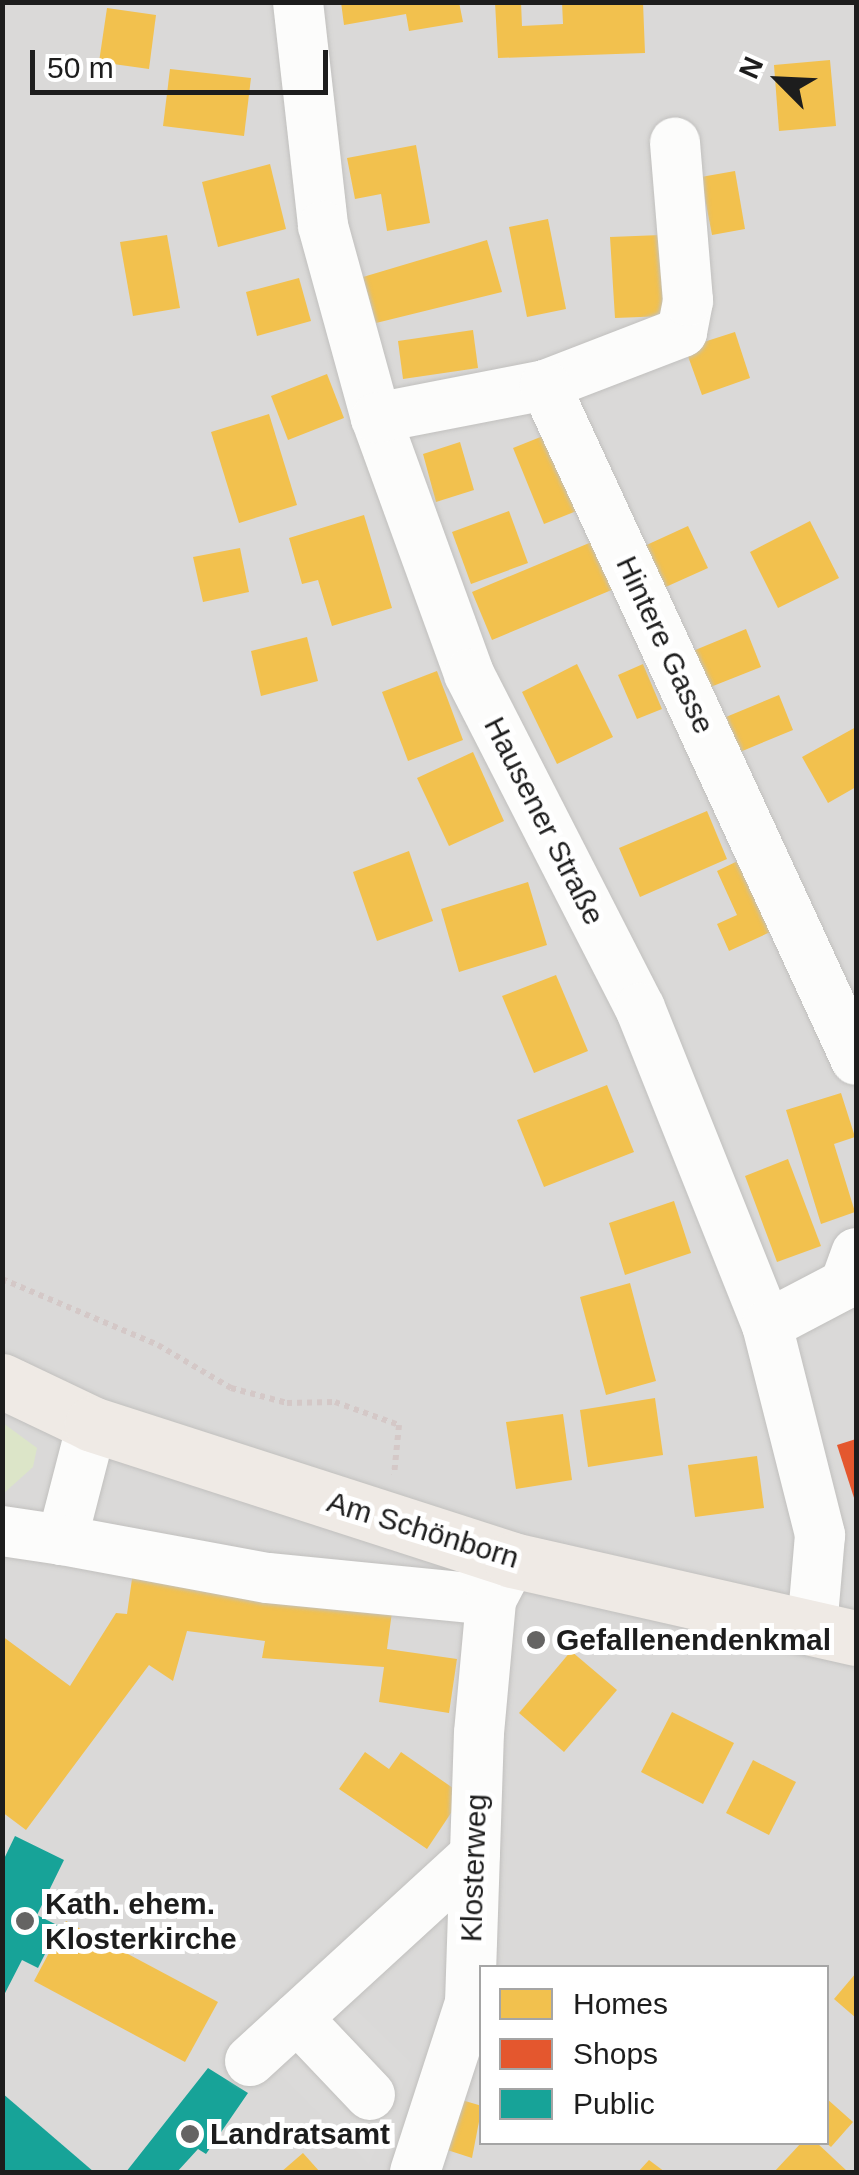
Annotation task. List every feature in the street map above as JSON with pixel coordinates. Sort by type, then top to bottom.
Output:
[{"type":"main road","name":"Am Schönborn","points":[[2,1381],[92,1424],[389,1520],[502,1580],[834,1633]]},
{"type":"street","name":"Hausener Straße","points":[[298,2],[323,226],[376,418],[469,674],[640,1008],[768,1325],[820,1534],[834,1633]]},
{"type":"street","points":[[376,418],[544,385],[682,332],[688,301],[676,143]]},
{"type":"street","name":"Hintere Gasse","points":[[544,385],[856,1060]]},
{"type":"street","points":[[768,1325],[845,1284],[856,1253]]},
{"type":"street","points":[[62,1540],[92,1424]]},
{"type":"street","points":[[2,1531],[268,1578],[502,1580]]},
{"type":"street","name":"Klosterweg","points":[[415,2172],[470,2003],[475,1855],[502,1580]]},
{"type":"street","points":[[250,2061],[475,1855]]},
{"type":"street","points":[[296,2018],[370,2095]]},
{"type":"path","points":[[2,1279],[158,1345],[231,1388],[287,1403],[335,1402],[399,1425],[389,1520]]},
{"type":"shaded area","points":[[3,3],[856,3],[856,2172],[3,2172]]},
{"type":"shaded area","points":[[351,2005],[412,2064],[369,2164],[277,2071]]},
{"type":"green space","points":[[3,1423],[37,1448],[33,1467],[3,1494]]},
{"type":"building: Homes","points":[[341,2],[459,2],[463,22],[409,31],[406,14],[344,25]]},
{"type":"building: Homes","points":[[495,2],[521,2],[522,26],[563,24],[562,2],[643,2],[645,53],[498,58]]},
{"type":"building: Homes","points":[[107,8],[156,15],[149,69],[99,62]]},
{"type":"building: Homes","points":[[830,60],[836,126],[779,131],[774,65]]},
{"type":"building: Homes","points":[[170,69],[251,78],[244,136],[163,126]]},
{"type":"building: Homes","points":[[416,145],[430,223],[387,231],[381,194],[355,199],[347,158]]},
{"type":"building: Homes","points":[[270,164],[286,229],[218,247],[202,182]]},
{"type":"building: Homes","points":[[735,171],[745,229],[712,235],[701,177]]},
{"type":"building: Homes","points":[[548,219],[566,309],[527,317],[509,227]]},
{"type":"building: Homes","points":[[167,235],[180,308],[133,316],[120,242]]},
{"type":"building: Homes","points":[[661,235],[666,316],[615,318],[610,237]]},
{"type":"building: Homes","points":[[487,240],[502,292],[376,323],[363,277]]},
{"type":"building: Homes","points":[[299,278],[311,321],[257,336],[246,292]]},
{"type":"building: Homes","points":[[473,330],[478,368],[403,379],[398,341]]},
{"type":"building: Homes","points":[[735,332],[750,378],[702,395],[685,348]]},
{"type":"building: Homes","points":[[327,374],[344,418],[288,440],[271,396]]},
{"type":"building: Homes","points":[[269,414],[297,505],[239,523],[211,432]]},
{"type":"building: Homes","points":[[548,434],[579,510],[544,524],[513,448]]},
{"type":"building: Homes","points":[[460,442],[474,490],[436,502],[423,454]]},
{"type":"building: Homes","points":[[509,511],[528,563],[471,584],[452,532]]},
{"type":"building: Homes","points":[[364,515],[392,608],[332,626],[318,580],[302,584],[289,538]]},
{"type":"building: Homes","points":[[810,521],[839,578],[778,608],[750,552]]},
{"type":"building: Homes","points":[[688,526],[708,568],[659,590],[640,548]]},
{"type":"building: Homes","points":[[594,541],[614,589],[492,640],[472,592]]},
{"type":"building: Homes","points":[[240,548],[249,592],[203,602],[193,557]]},
{"type":"building: Homes","points":[[746,629],[761,667],[703,690],[688,653]]},
{"type":"building: Homes","points":[[307,637],[318,681],[261,696],[251,651]]},
{"type":"building: Homes","points":[[577,664],[613,737],[557,764],[522,692]]},
{"type":"building: Homes","points":[[643,664],[662,709],[637,719],[618,675]]},
{"type":"building: Homes","points":[[437,671],[463,740],[408,761],[382,692]]},
{"type":"building: Homes","points":[[779,695],[793,730],[740,752],[726,717]]},
{"type":"building: Homes","points":[[856,727],[856,787],[828,803],[802,757]]},
{"type":"building: Homes","points":[[473,752],[504,821],[449,846],[417,778]]},
{"type":"building: Homes","points":[[707,811],[727,859],[640,897],[619,848]]},
{"type":"building: Homes","points":[[409,851],[433,921],[377,941],[353,872]]},
{"type":"building: Homes","points":[[746,857],[779,928],[729,951],[717,924],[737,915],[717,871]]},
{"type":"building: Homes","points":[[528,882],[547,945],[459,972],[441,909]]},
{"type":"building: Homes","points":[[556,975],[588,1051],[534,1073],[502,996]]},
{"type":"building: Homes","points":[[607,1085],[634,1152],[544,1187],[517,1120]]},
{"type":"building: Homes","points":[[841,1093],[855,1137],[834,1144],[855,1212],[821,1224],[786,1110]]},
{"type":"building: Homes","points":[[788,1159],[821,1246],[777,1262],[745,1176]]},
{"type":"building: Homes","points":[[674,1201],[691,1253],[625,1275],[609,1223]]},
{"type":"building: Homes","points":[[630,1283],[656,1381],[606,1395],[580,1297]]},
{"type":"building: Homes","points":[[655,1398],[663,1455],[588,1467],[580,1410]]},
{"type":"building: Homes","points":[[563,1414],[572,1480],[516,1489],[506,1422]]},
{"type":"building: Homes","points":[[757,1456],[764,1508],[695,1517],[688,1465]]},
{"type":"building: Homes","points":[[134,1565],[394,1597],[387,1649],[457,1659],[449,1713],[379,1702],[384,1667],[262,1658],[265,1641],[187,1631],[173,1681],[149,1665],[26,1830],[2,1812],[2,1636],[70,1686],[116,1613],[127,1614]]},
{"type":"building: Homes","points":[[571,1651],[617,1690],[564,1752],[519,1713]]},
{"type":"building: Homes","points":[[672,1712],[734,1743],[703,1804],[641,1772]]},
{"type":"building: Homes","points":[[365,1752],[389,1769],[401,1752],[463,1795],[427,1849],[339,1789]]},
{"type":"building: Homes","points":[[753,1760],[796,1782],[769,1835],[726,1813]]},
{"type":"building: Homes","points":[[66,1921],[218,2002],[185,2062],[34,1981]]},
{"type":"building: Homes","points":[[856,1973],[856,2018],[834,1999]]},
{"type":"building: Homes","points":[[455,2098],[479,2105],[472,2158],[438,2147]]},
{"type":"building: Homes","points":[[829,2101],[853,2122],[831,2147],[828,2145]]},
{"type":"building: Homes","points":[[799,2145],[819,2145],[848,2172],[774,2172]]},
{"type":"building: Homes","points":[[303,2153],[320,2172],[281,2172]]},
{"type":"building: Homes","points":[[649,2160],[665,2172],[638,2172]]},
{"type":"building: Shops","points":[[856,1439],[856,1504],[837,1445]]},
{"type":"building: Public","name":"Kath. ehem. Klosterkirche","points":[[15,1836],[64,1860],[37,1915],[59,1926],[38,1968],[22,1960],[3,1997],[3,1861]]},
{"type":"building: Public","name":"Landratsamt","points":[[208,2068],[248,2093],[206,2154],[198,2149],[177,2172],[126,2172]]},
{"type":"building: Public","points":[[2,2093],[94,2172],[2,2172]]},
{"type":"place","name":"Gefallenendenkmal","points":[[536,1640]]},
{"type":"place","name":"Kath. ehem. Klosterkirche","points":[[25,1921]]},
{"type":"place","name":"Landratsamt","points":[[190,2134]]}]
